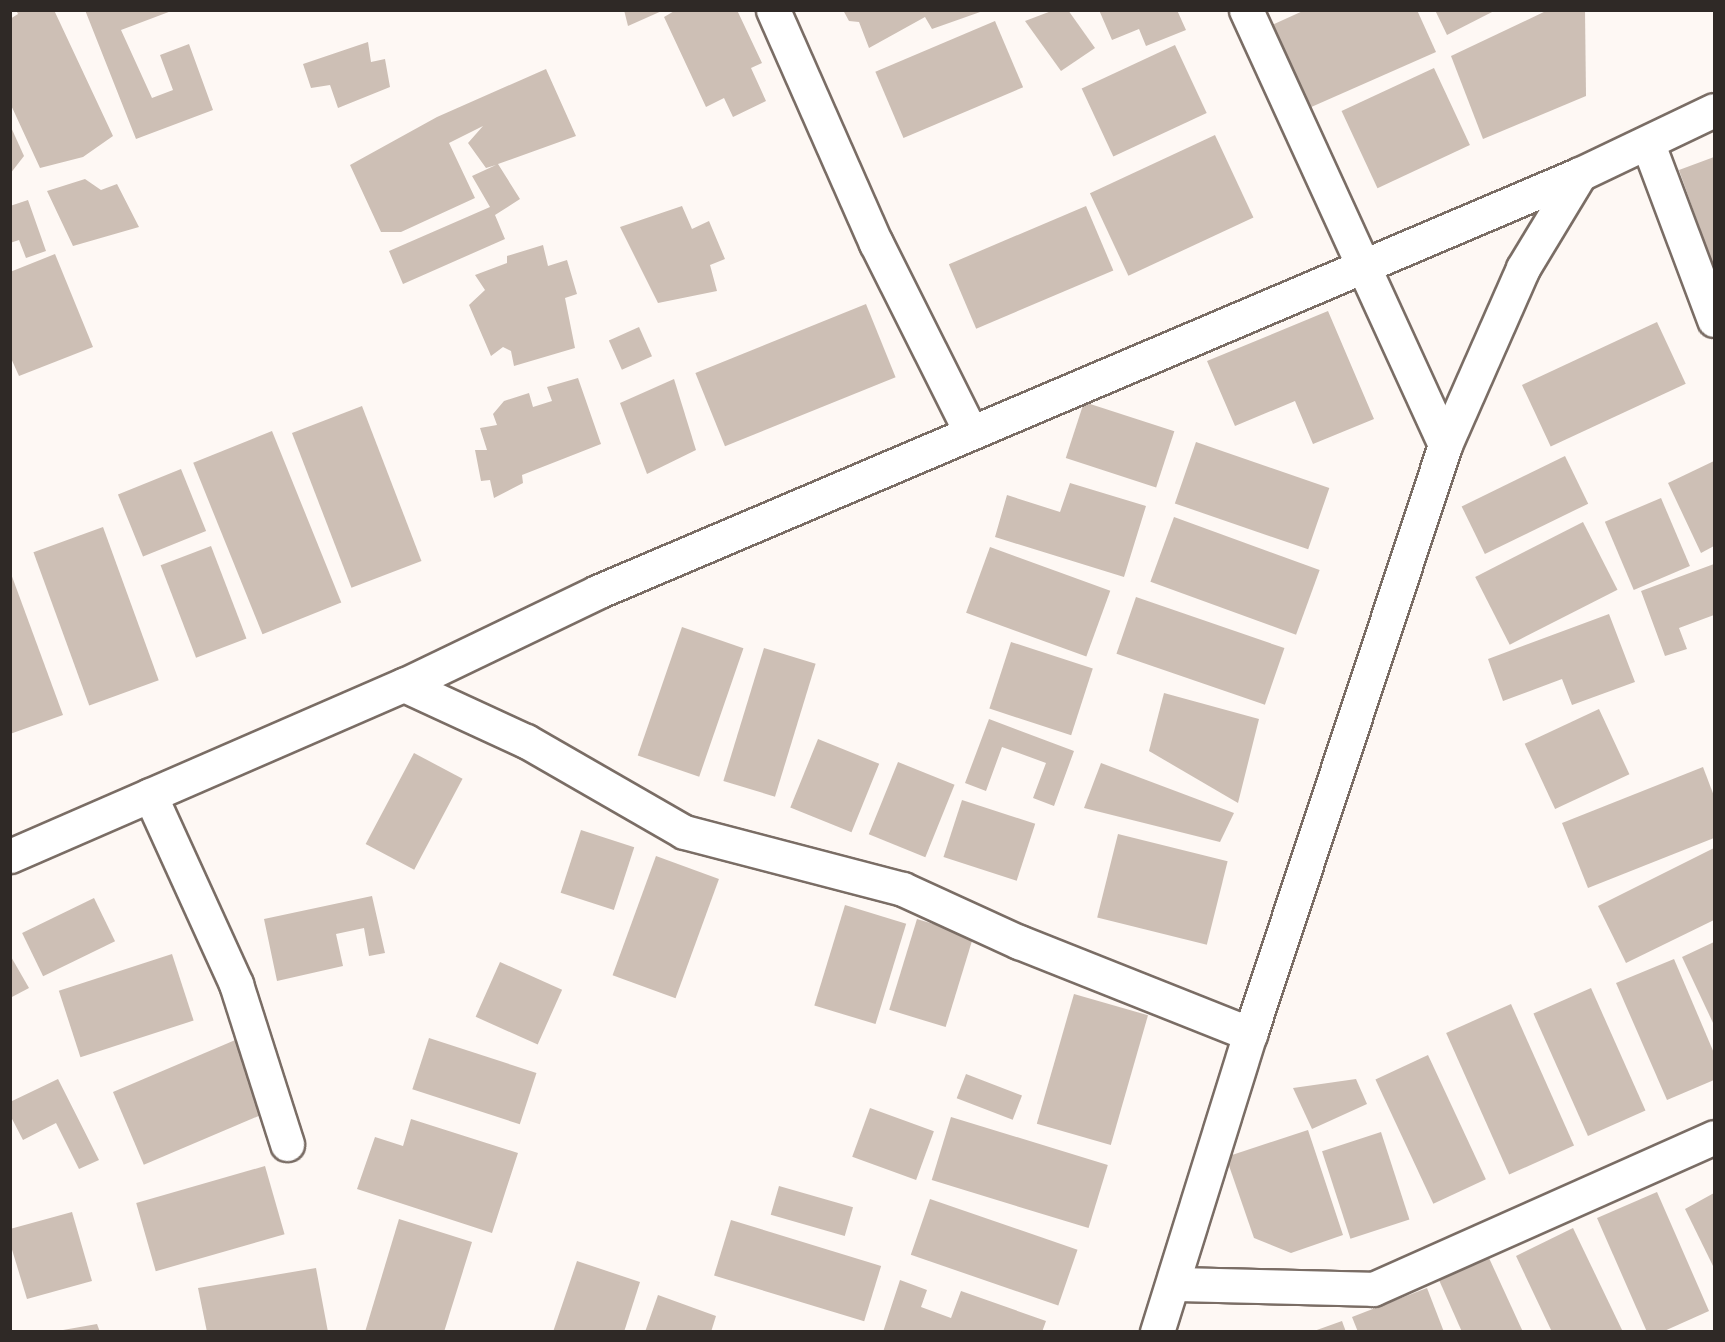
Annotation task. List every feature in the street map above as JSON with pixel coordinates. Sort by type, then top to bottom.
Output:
[{"type":"street","points":[[773,10],[876,243],[971,434]]},
{"type":"street","points":[[1246,10],[1362,268],[1445,445]]},
{"type":"street","points":[[10,856],[404,685],[597,592],[1580,174],[1648,144],[1714,110]]},
{"type":"street","points":[[1648,144],[1714,320]]},
{"type":"street","points":[[1157,1332],[1174,1284],[1250,1034],[1445,445],[1523,268],[1580,174]]},
{"type":"street","points":[[404,685],[526,741],[684,832],[903,889],[1020,942],[1250,1034]]},
{"type":"street","points":[[150,795],[236,984],[287,1144]]},
{"type":"street","points":[[1174,1284],[1372,1289],[1714,1137]]},
{"type":"building","points":[[16,10],[54,10],[113,136],[83,157],[40,168],[10,103],[10,19],[18,14]]},
{"type":"building","points":[[85,10],[174,10],[121,30],[152,98],[173,90],[160,55],[189,44],[213,110],[136,139]]},
{"type":"building","points":[[624,10],[664,10],[628,26]]},
{"type":"building","points":[[676,10],[737,10],[762,63],[751,68],[766,101],[733,117],[724,98],[706,107],[664,17]]},
{"type":"building","points":[[843,10],[983,11],[932,29],[925,17],[869,48],[859,22],[849,21]]},
{"type":"building","points":[[1054,10],[1068,10],[1095,48],[1061,71],[1025,21]]},
{"type":"building","points":[[1099,10],[1177,10],[1186,30],[1146,46],[1139,29],[1112,40]]},
{"type":"building","points":[[1305,10],[1417,10],[1436,52],[1309,108],[1272,25]]},
{"type":"building","points":[[1435,10],[1496,10],[1447,35]]},
{"type":"building","points":[[1548,10],[1585,10],[1586,96],[1483,139],[1451,56]]},
{"type":"building","points":[[995,21],[1023,87],[903,138],[875,72]]},
{"type":"building","points":[[368,42],[371,62],[385,59],[390,87],[338,108],[330,85],[311,88],[303,64]]},
{"type":"building","points":[[1175,45],[1207,113],[1113,157],[1082,89]]},
{"type":"building","points":[[1434,68],[1470,145],[1377,188],[1342,111]]},
{"type":"building","points":[[546,69],[576,136],[498,164],[520,199],[495,215],[505,239],[403,284],[389,251],[490,207],[472,176],[496,165],[486,168],[468,143],[483,126],[449,143],[475,198],[401,232],[381,232],[350,165],[437,117]]},
{"type":"building","points":[[10,125],[24,156],[10,174]]},
{"type":"building","points":[[1215,135],[1253,217],[1128,276],[1090,193]]},
{"type":"building","points":[[1714,157],[1714,268],[1679,170]]},
{"type":"building","points":[[85,179],[101,190],[117,184],[139,227],[73,246],[47,191]]},
{"type":"building","points":[[28,200],[46,251],[26,258],[19,240],[10,243],[10,206]]},
{"type":"building","points":[[682,206],[692,229],[709,221],[725,259],[710,265],[717,291],[658,303],[620,227]]},
{"type":"building","points":[[1086,206],[1113,270],[976,329],[949,264]]},
{"type":"building","points":[[543,245],[548,266],[567,260],[577,294],[565,298],[575,348],[514,366],[511,351],[503,347],[491,356],[469,305],[485,290],[475,275],[507,263],[507,256]]},
{"type":"building","points":[[55,254],[93,347],[19,376],[10,356],[10,272]]},
{"type":"building","points":[[866,304],[896,377],[725,446],[695,373]]},
{"type":"building","points":[[1328,311],[1374,419],[1313,444],[1295,401],[1235,426],[1207,361]]},
{"type":"building","points":[[1657,322],[1686,384],[1551,447],[1522,385]]},
{"type":"building","points":[[639,327],[652,356],[622,370],[609,340]]},
{"type":"building","points":[[578,378],[601,444],[522,475],[523,483],[494,498],[490,480],[481,481],[475,450],[487,450],[480,428],[497,425],[493,414],[504,401],[529,393],[533,407],[552,401],[547,387]]},
{"type":"building","points":[[674,379],[696,450],[647,474],[620,403]]},
{"type":"building","points":[[1084,402],[1174,431],[1156,487],[1066,458]]},
{"type":"building","points":[[362,406],[421,561],[351,588],[292,433]]},
{"type":"building","points":[[272,431],[341,603],[262,634],[193,463]]},
{"type":"building","points":[[1196,442],[1329,488],[1308,549],[1175,503]]},
{"type":"building","points":[[1565,456],[1588,504],[1485,554],[1462,506]]},
{"type":"building","points":[[1714,461],[1714,546],[1701,553],[1668,483]]},
{"type":"building","points":[[181,469],[206,531],[143,557],[118,494]]},
{"type":"building","points":[[1070,483],[1146,506],[1124,577],[995,537],[1007,495],[1060,512]]},
{"type":"building","points":[[1661,498],[1690,566],[1634,590],[1605,522]]},
{"type":"building","points":[[1174,517],[1320,570],[1296,635],[1150,582]]},
{"type":"building","points":[[1583,522],[1618,590],[1510,645],[1475,577]]},
{"type":"building","points":[[103,527],[159,680],[89,705],[33,552]]},
{"type":"building","points":[[211,546],[246,638],[196,658],[161,565]]},
{"type":"building","points":[[990,547],[1110,591],[1086,657],[966,613]]},
{"type":"building","points":[[1714,564],[1714,615],[1679,628],[1687,649],[1665,656],[1641,591]]},
{"type":"building","points":[[10,571],[63,715],[10,734]]},
{"type":"building","points":[[1136,597],[1284,648],[1265,705],[1116,654]]},
{"type":"building","points":[[1609,614],[1635,682],[1572,705],[1562,679],[1503,701],[1488,659]]},
{"type":"building","points":[[682,627],[743,648],[699,777],[638,756]]},
{"type":"building","points":[[1011,642],[1093,669],[1071,735],[989,709]]},
{"type":"building","points":[[764,648],[816,664],[775,797],[723,781]]},
{"type":"building","points":[[1164,693],[1259,719],[1238,803],[1149,751]]},
{"type":"building","points":[[1599,709],[1629,774],[1555,809],[1525,744]]},
{"type":"building","points":[[989,719],[1074,751],[1054,806],[1033,798],[1046,763],[1002,747],[986,791],[965,783]]},
{"type":"building","points":[[818,739],[879,764],[851,832],[790,808]]},
{"type":"building","points":[[414,753],[463,779],[414,870],[366,844]]},
{"type":"building","points":[[898,762],[955,785],[925,857],[869,834]]},
{"type":"building","points":[[1101,763],[1234,813],[1220,842],[1084,808]]},
{"type":"building","points":[[1703,767],[1714,796],[1714,838],[1588,888],[1562,823]]},
{"type":"building","points":[[962,800],[1035,824],[1017,881],[943,857]]},
{"type":"building","points":[[581,830],[634,847],[614,910],[561,893]]},
{"type":"building","points":[[1118,834],[1228,861],[1207,945],[1097,917]]},
{"type":"building","points":[[1714,848],[1714,920],[1626,963],[1598,906]]},
{"type":"building","points":[[656,856],[719,879],[676,998],[613,975]]},
{"type":"building","points":[[372,896],[385,953],[369,956],[364,928],[336,934],[343,966],[277,981],[264,919]]},
{"type":"building","points":[[94,898],[115,941],[43,976],[22,933]]},
{"type":"building","points":[[845,905],[906,924],[876,1024],[814,1005]]},
{"type":"building","points":[[917,919],[973,936],[946,1027],[889,1010]]},
{"type":"building","points":[[1714,942],[1714,1025],[1682,957]]},
{"type":"building","points":[[172,954],[194,1021],[80,1057],[59,991]]},
{"type":"building","points":[[10,955],[29,988],[10,998]]},
{"type":"building","points":[[1674,959],[1714,1053],[1714,1080],[1667,1100],[1616,983]]},
{"type":"building","points":[[500,962],[562,990],[538,1044],[476,1017]]},
{"type":"building","points":[[1591,988],[1646,1110],[1588,1136],[1533,1014]]},
{"type":"building","points":[[1074,994],[1148,1015],[1111,1145],[1037,1124]]},
{"type":"building","points":[[1511,1004],[1574,1146],[1509,1174],[1446,1033]]},
{"type":"building","points":[[240,1038],[271,1111],[144,1165],[113,1092]]},
{"type":"building","points":[[429,1038],[536,1073],[520,1124],[412,1089]]},
{"type":"building","points":[[1428,1055],[1486,1179],[1433,1204],[1375,1080]]},
{"type":"building","points":[[966,1074],[1022,1096],[1013,1120],[957,1098]]},
{"type":"building","points":[[58,1079],[99,1160],[79,1169],[56,1123],[23,1140],[10,1115],[10,1102]]},
{"type":"building","points":[[1356,1079],[1367,1104],[1312,1129],[1293,1088]]},
{"type":"building","points":[[870,1108],[934,1131],[916,1180],[852,1157]]},
{"type":"building","points":[[951,1117],[1108,1165],[1089,1228],[932,1180]]},
{"type":"building","points":[[411,1119],[518,1153],[492,1233],[357,1189],[375,1137],[403,1146]]},
{"type":"building","points":[[1308,1130],[1343,1235],[1291,1253],[1254,1238],[1226,1157]]},
{"type":"building","points":[[1381,1132],[1409,1219],[1350,1239],[1322,1151]]},
{"type":"building","points":[[265,1166],[285,1234],[156,1271],[136,1203]]},
{"type":"building","points":[[779,1186],[853,1207],[845,1236],[771,1215]]},
{"type":"building","points":[[1657,1192],[1709,1311],[1662,1332],[1647,1332],[1597,1218]]},
{"type":"building","points":[[1714,1193],[1714,1268],[1685,1209]]},
{"type":"building","points":[[930,1199],[1078,1250],[1058,1306],[911,1255]]},
{"type":"building","points":[[72,1212],[92,1281],[27,1299],[10,1243],[10,1229]]},
{"type":"building","points":[[399,1219],[472,1242],[444,1332],[365,1332]]},
{"type":"building","points":[[731,1220],[881,1266],[864,1321],[714,1275]]},
{"type":"building","points":[[1573,1228],[1623,1332],[1552,1332],[1516,1256]]},
{"type":"building","points":[[1489,1258],[1523,1332],[1462,1332],[1439,1280]]},
{"type":"building","points":[[577,1261],[640,1282],[624,1332],[553,1332]]},
{"type":"building","points":[[316,1268],[328,1332],[207,1332],[198,1288]]},
{"type":"building","points":[[900,1280],[927,1290],[921,1307],[951,1318],[961,1291],[1046,1321],[1042,1332],[883,1332]]},
{"type":"building","points":[[1427,1288],[1444,1332],[1358,1332],[1352,1317]]},
{"type":"building","points":[[658,1295],[716,1316],[711,1332],[645,1332]]},
{"type":"building","points":[[1342,1321],[1346,1332],[1314,1332],[1314,1331]]},
{"type":"building","points":[[97,1324],[100,1332],[63,1332],[63,1330]]}]
